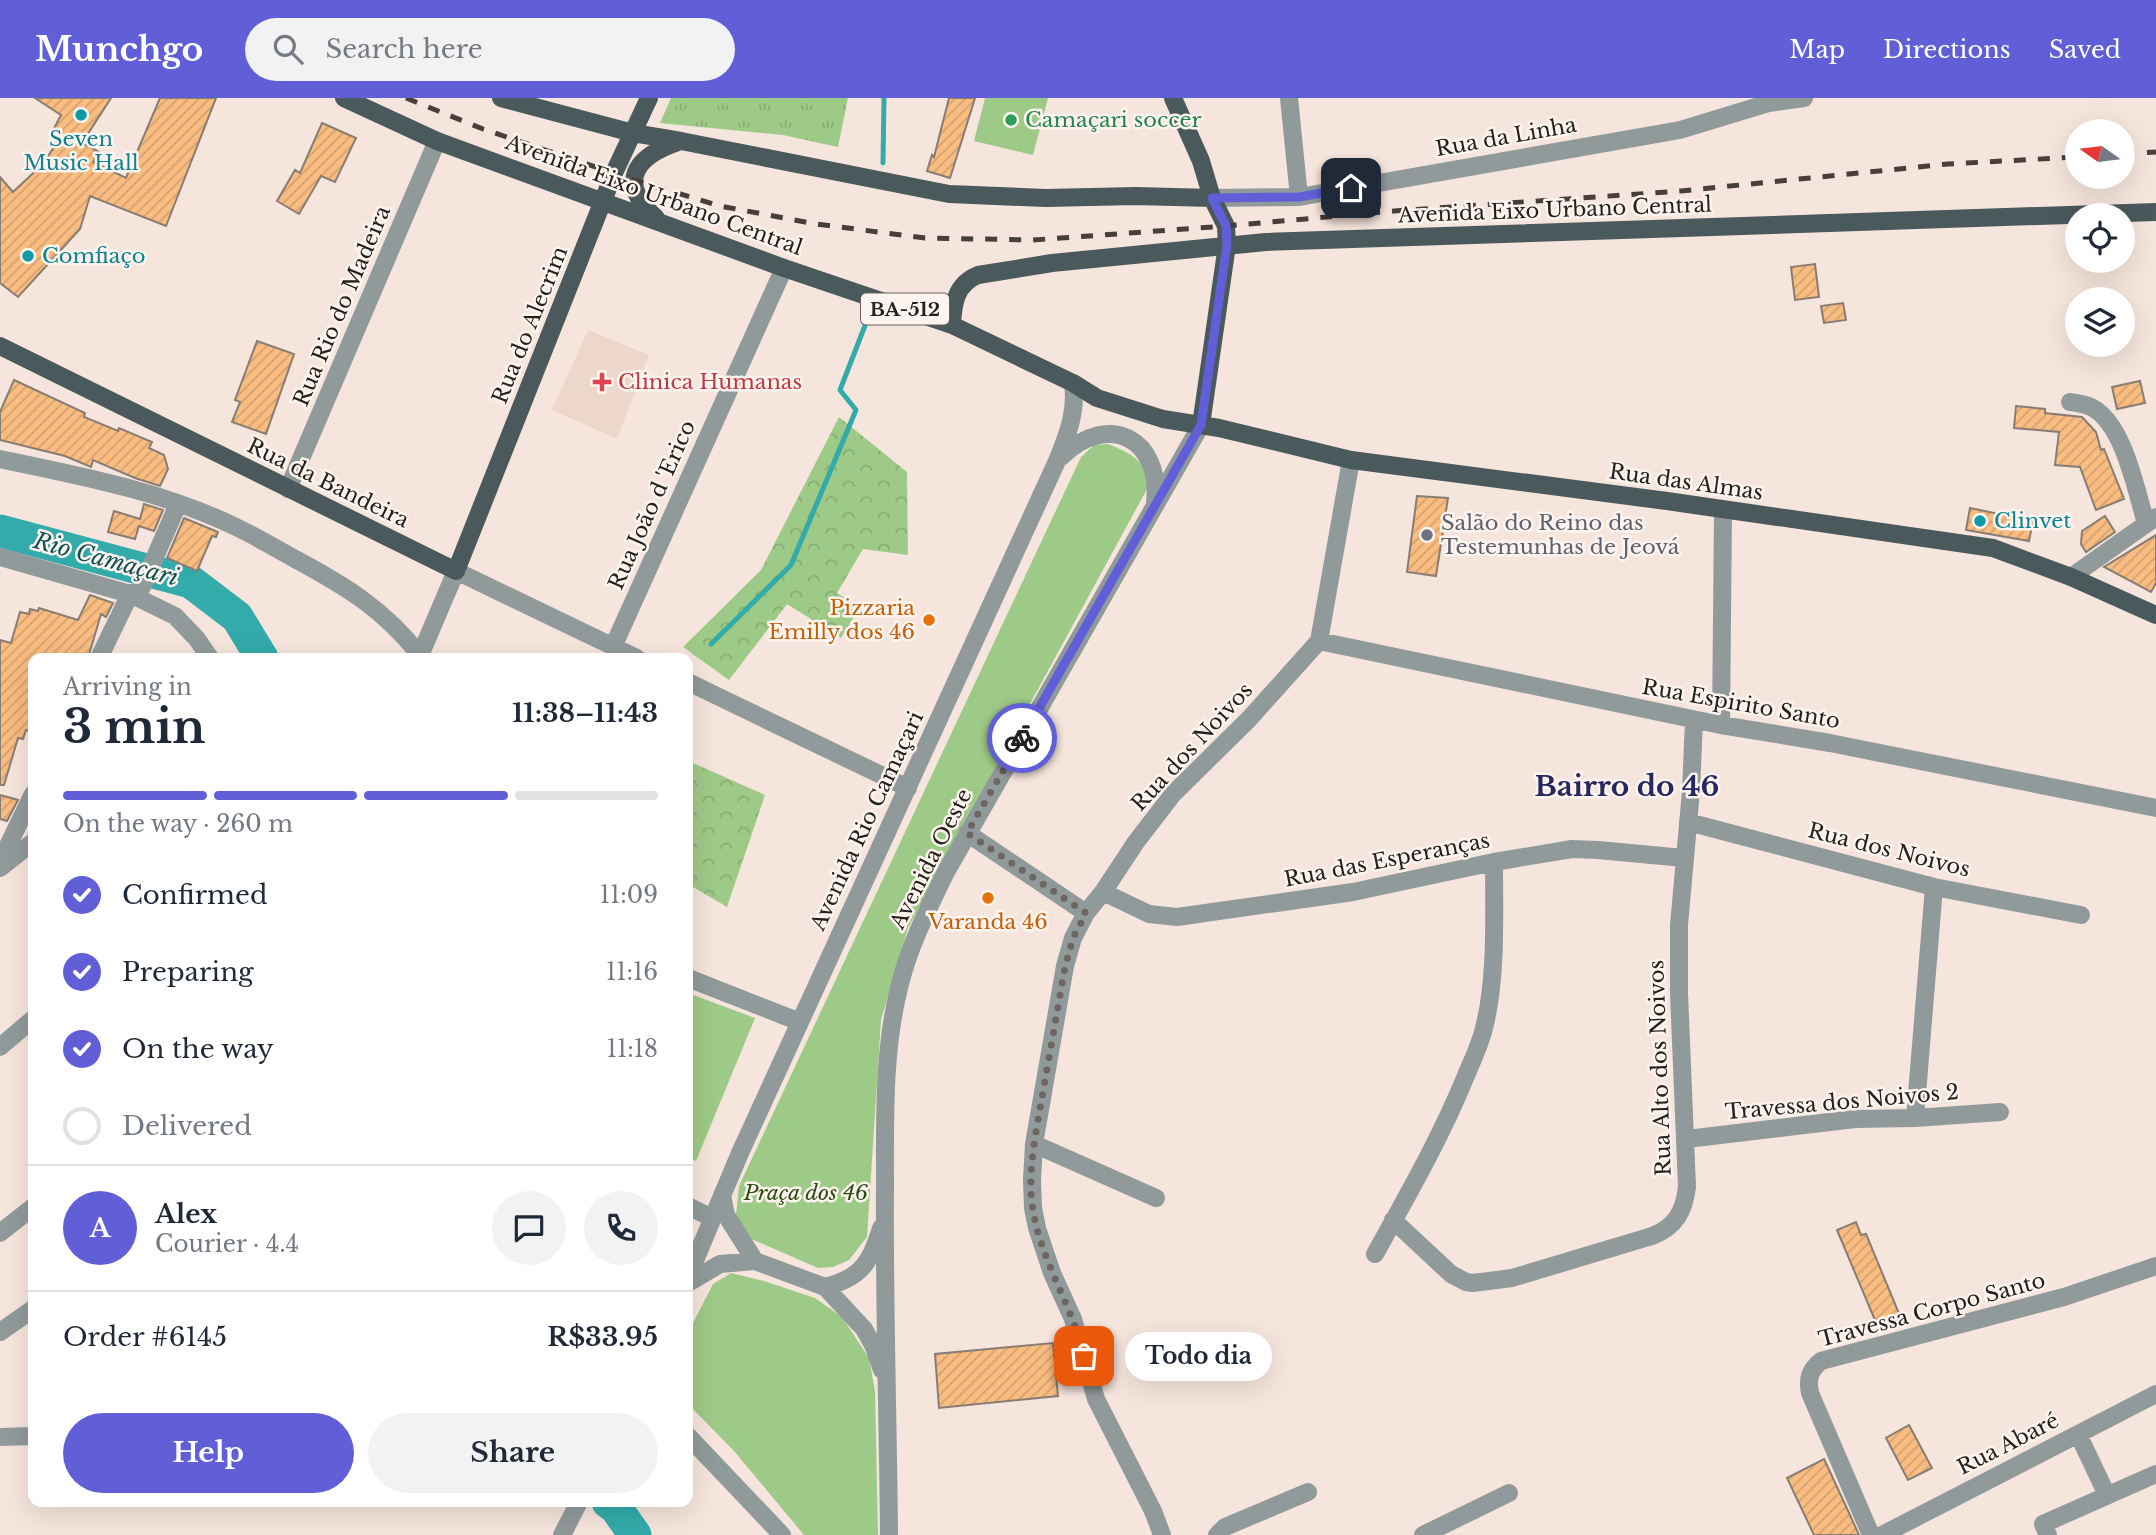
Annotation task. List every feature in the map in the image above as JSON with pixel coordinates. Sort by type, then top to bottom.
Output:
[{"type":"main road","name":"Avenida Eixo Urbano Central","points":[[344,98],[437,141],[785,268],[952,325],[1073,383],[1097,398],[1163,419],[1201,425]]},
{"type":"main road","points":[[501,98],[633,133],[949,194],[1045,198],[1212,198]]},
{"type":"main road","name":"Rua do Alecrim","points":[[456,571],[614,173],[649,98]]},
{"type":"main road","points":[[1173,98],[1202,161],[1212,198],[1226,226],[1227,244],[1201,425]]},
{"type":"main road","points":[[657,220],[646,210],[636,194],[634,180],[639,163],[657,149],[681,141]]},
{"type":"main road","name":"Avenida Eixo Urbano Central","points":[[952,325],[955,297],[968,279],[978,275],[1052,263],[1227,244],[2156,212]]},
{"type":"main road","name":"Rua da Bandeira","points":[[0,346],[456,571]]},
{"type":"main road","name":"Rua das Almas","points":[[1201,425],[1351,460],[1667,501],[1993,548],[2071,577],[2156,615]]},
{"type":"street","points":[[1289,98],[1299,197]]},
{"type":"street","name":"Rua da Linha","points":[[1212,198],[1299,197],[1680,130],[1769,101],[1804,98]]},
{"type":"street","name":"Rua Rio do Madeira","points":[[288,489],[437,141]]},
{"type":"street","name":"Rua João d 'Erico","points":[[613,647],[785,268]]},
{"type":"street","name":"Avenida Rio Camaçari","points":[[693,1264],[800,1022],[1057,461],[1070,429],[1075,404],[1073,383]]},
{"type":"street","points":[[2070,402],[2092,407],[2111,425],[2151,520],[2071,577]]},
{"type":"street","name":"Avenida Oeste","points":[[889,1535],[884,1215],[888,1065],[899,986],[912,942],[967,833],[1201,425]]},
{"type":"street","points":[[1057,461],[1082,440],[1094,435],[1114,433],[1125,438],[1148,455],[1154,466],[1154,509]]},
{"type":"street","points":[[0,459],[116,484],[235,526],[347,587],[398,628],[417,653]]},
{"type":"street","points":[[1319,642],[1351,460]]},
{"type":"street","points":[[102,653],[159,550],[178,504]]},
{"type":"street","points":[[1721,726],[1723,511]]},
{"type":"street","points":[[0,557],[136,591],[174,616],[207,653]]},
{"type":"street","points":[[420,653],[456,571]]},
{"type":"street","name":"Rua da Bandeira","points":[[456,571],[626,653]]},
{"type":"street","name":"Rua Espirito Santo","points":[[1319,642],[1721,726],[1830,743],[2156,808]]},
{"type":"street","name":"Rua dos Noivos","points":[[1162,1535],[1153,1511],[1096,1399],[1073,1319],[1052,1273],[1032,1208],[1034,1144],[1065,967],[1073,938],[1086,913],[1173,794],[1249,719],[1319,642]]},
{"type":"street","points":[[693,684],[908,788]]},
{"type":"street","name":"Rua Alto dos Noivos","points":[[1393,1220],[1451,1274],[1465,1282],[1483,1283],[1533,1272],[1652,1236],[1671,1227],[1681,1213],[1686,1197],[1687,1139],[1679,993],[1679,925],[1694,720]]},
{"type":"street","points":[[0,862],[28,804]]},
{"type":"street","name":"Rua dos Noivos","points":[[1688,822],[1934,887],[2081,915]]},
{"type":"street","points":[[967,833],[1086,913]]},
{"type":"street","points":[[0,868],[28,846]]},
{"type":"street","name":"Rua das Esperanças","points":[[1103,892],[1149,914],[1177,917],[1353,892],[1494,862],[1572,849],[1684,858]]},
{"type":"street","points":[[1374,1254],[1438,1138],[1484,1027],[1492,953],[1494,862]]},
{"type":"street","points":[[1915,1118],[1934,887]]},
{"type":"street","points":[[693,980],[800,1022]]},
{"type":"street","points":[[0,1047],[28,1023]]},
{"type":"street","name":"Travessa dos Noivos 2","points":[[1687,1139],[1855,1119],[2000,1112]]},
{"type":"street","points":[[1034,1144],[1156,1198]]},
{"type":"street","points":[[722,1195],[726,1215],[755,1261]]},
{"type":"street","points":[[693,1208],[712,1218]]},
{"type":"street","points":[[0,1233],[28,1211]]},
{"type":"street","points":[[825,1287],[842,1283],[858,1273],[867,1263],[876,1245],[884,1215]]},
{"type":"street","points":[[693,1280],[720,1264],[755,1261],[825,1287],[864,1329],[874,1347],[887,1386]]},
{"type":"street","name":"Travessa Corpo Santo","points":[[1871,1535],[1810,1393],[1808,1384],[1813,1368],[1821,1361],[2064,1297],[2156,1266]]},
{"type":"street","points":[[0,1332],[28,1312]]},
{"type":"street","name":"Rua Abaré","points":[[1882,1535],[2156,1394]]},
{"type":"street","points":[[2078,1434],[2107,1495]]},
{"type":"street","points":[[0,1437],[28,1436]]},
{"type":"street","points":[[693,1441],[782,1535]]},
{"type":"street","points":[[2045,1530],[2107,1495],[2156,1474]]},
{"type":"street","points":[[1217,1535],[1225,1527],[1308,1492]]},
{"type":"street","points":[[1423,1535],[1509,1493]]},
{"type":"street","points":[[562,1535],[576,1507]]},
{"type":"shaded area","name":"Clinica Humanas","points":[[588,330],[649,355],[617,439],[552,410]]},
{"type":"green space","points":[[671,98],[848,98],[838,147],[783,135],[660,123]]},
{"type":"green space","name":"Camaçari soccer","points":[[985,98],[1048,98],[1033,155],[974,141]]},
{"type":"green space","points":[[839,417],[907,472],[908,555],[863,549],[837,593],[860,607],[841,638],[787,604],[729,680],[683,647],[761,570]]},
{"type":"green space","name":"Praça dos 46","points":[[1108,444],[1139,462],[1146,472],[1147,489],[908,928],[881,1020],[867,1237],[849,1260],[833,1267],[818,1268],[747,1237],[736,1215],[739,1186],[1081,457],[1094,445]]},
{"type":"green space","points":[[693,763],[765,795],[727,907],[693,887]]},
{"type":"green space","points":[[693,995],[755,1018],[696,1161],[693,1160]]},
{"type":"green space","points":[[731,1273],[815,1298],[842,1317],[869,1358],[875,1391],[878,1535],[804,1535],[734,1451],[693,1409],[693,1323],[713,1284]]},
{"type":"building","points":[[35,98],[111,98],[82,143],[99,152],[93,162],[126,178],[160,98],[216,98],[166,226],[90,196],[80,229],[18,297],[0,283],[0,177],[13,192],[44,163],[58,140],[50,136],[61,115]]},
{"type":"building","points":[[949,98],[975,98],[950,178],[927,171],[932,155],[934,157]]},
{"type":"building","points":[[322,123],[356,138],[335,182],[321,176],[299,214],[277,201],[295,170],[300,173]]},
{"type":"building","points":[[1815,264],[1819,297],[1795,300],[1791,267]]},
{"type":"building","points":[[1843,303],[1846,320],[1824,323],[1821,306]]},
{"type":"building","points":[[257,341],[294,354],[266,434],[232,422],[240,402],[235,400]]},
{"type":"building","points":[[14,380],[85,413],[84,417],[152,442],[149,448],[164,455],[168,469],[160,486],[93,460],[91,467],[65,456],[0,440],[0,412]]},
{"type":"building","points":[[2140,381],[2145,403],[2117,409],[2112,387]]},
{"type":"building","points":[[2016,406],[2045,409],[2045,413],[2082,417],[2096,432],[2101,450],[2104,449],[2124,499],[2096,510],[2080,467],[2055,465],[2059,432],[2014,428]]},
{"type":"building","name":"Salão do Reino das Testemunhas de Jeová","points":[[1417,496],[1448,498],[1436,576],[1407,572]]},
{"type":"building","points":[[144,504],[163,510],[154,531],[139,526],[135,539],[108,532],[114,511],[140,519]]},
{"type":"building","points":[[1970,508],[2033,521],[2029,541],[1966,530]]},
{"type":"building","points":[[2105,516],[2115,532],[2086,552],[2081,544],[2082,531]]},
{"type":"building","points":[[184,518],[218,532],[216,537],[212,536],[197,571],[167,558]]},
{"type":"building","points":[[2156,535],[2156,583],[2151,592],[2104,567]]},
{"type":"building","points":[[90,595],[113,603],[106,617],[101,614],[89,653],[28,653],[28,731],[23,739],[18,738],[4,785],[0,785],[0,640],[11,643],[20,612],[29,614],[30,609],[38,611],[39,608],[78,620]]},
{"type":"building","points":[[0,795],[18,800],[7,821],[0,819]]},
{"type":"building","points":[[1856,1222],[1861,1235],[1866,1234],[1900,1316],[1877,1325],[1837,1230]]},
{"type":"building","points":[[1053,1343],[1058,1396],[939,1408],[935,1354]]},
{"type":"building","points":[[1909,1425],[1932,1468],[1908,1480],[1886,1438]]},
{"type":"building","points":[[1824,1459],[1859,1535],[1814,1535],[1787,1478]]},
{"type":"waterway","points":[[883,163],[884,98]]},
{"type":"waterway","points":[[711,644],[791,565],[856,410],[840,390],[866,323]]},
{"type":"waterway","name":"Rio Camaçari","points":[[0,531],[191,582],[237,617],[259,653]]},
{"type":"waterway","name":"Rio Camaçari","points":[[615,1507],[635,1535]]},
{"type":"railway","points":[[406,98],[483,129],[720,206],[816,224],[925,238],[1033,240],[1681,191],[1948,164],[2065,158]]},
{"type":"railway","points":[[2135,153],[2156,152]]},
{"type":"way so far","points":[[1022,738],[967,833],[1086,913],[1073,938],[1065,967],[1034,1144],[1032,1179],[1032,1208],[1037,1228],[1052,1273],[1073,1319],[1084,1356]]},
{"type":"place","name":"Seven Music Hall","points":[[81,115]]},
{"type":"place","name":"Camaçari soccer","points":[[1011,120]]},
{"type":"place","name":"Comfiaço","points":[[28,256]]},
{"type":"place","name":"Clinica Humanas","points":[[602,382]]},
{"type":"place","name":"Clinvet","points":[[1980,521]]},
{"type":"place","name":"Salão do Reino das Testemunhas de Jeová","points":[[1427,535]]},
{"type":"place","name":"Pizzaria Emilly dos 46","points":[[929,620]]},
{"type":"place","name":"Varanda 46","points":[[988,898]]},
{"type":"place","name":"Todo dia","points":[[1084,1356]]},
{"type":"district","name":"Bairro do 46","points":[[1627,786]]},
{"type":"route","points":[[1022,738],[1201,425],[1227,244],[1226,226],[1212,198],[1299,197],[1351,188]]}]
